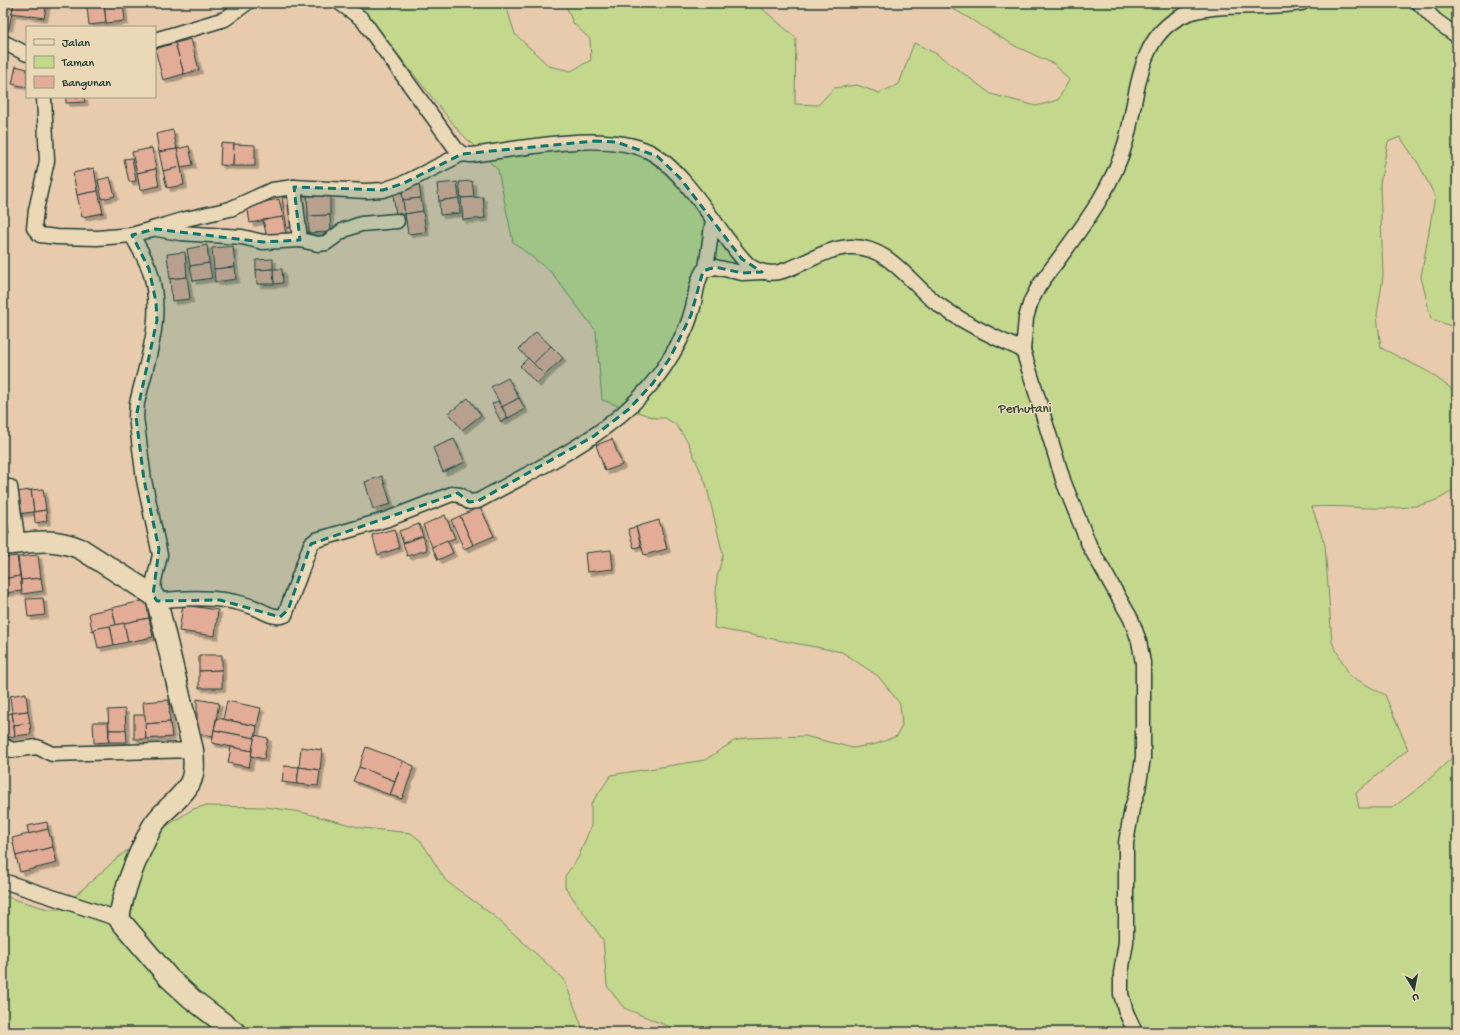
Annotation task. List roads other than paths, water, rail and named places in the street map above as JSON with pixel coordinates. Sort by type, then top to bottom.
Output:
[{"type":"street","points":[[156,40],[224,19],[247,3]]},
{"type":"street","points":[[340,3],[362,19],[456,149],[462,154]]},
{"type":"street","points":[[1135,1032],[1126,1012],[1121,994],[1121,974],[1126,942],[1126,843],[1132,808],[1138,790],[1143,758],[1143,663],[1139,641],[1131,619],[1090,547],[1064,483],[1023,350],[1025,325],[1031,301],[1107,186],[1126,143],[1142,68],[1147,54],[1170,23],[1194,12],[1211,8],[1280,7],[1302,3]]},
{"type":"street","points":[[1419,3],[1435,20],[1457,36]]},
{"type":"street","points":[[3,42],[26,54]]},
{"type":"street","points":[[44,98],[46,161],[34,223],[36,232],[51,236],[74,238],[132,235],[186,219],[230,209],[272,190],[294,187],[366,191],[383,190],[404,183],[462,154],[471,155],[524,146],[594,141],[616,142],[637,146],[657,156],[668,165],[713,219],[742,259],[750,266],[762,272],[772,274],[788,270],[839,248],[851,247],[868,250],[883,256],[897,266],[934,301],[950,312],[972,326],[1023,350]]},
{"type":"street","points":[[294,187],[300,240]]},
{"type":"street","points":[[706,269],[713,219]]},
{"type":"street","points":[[155,229],[180,233],[242,237],[263,242],[300,240],[318,244],[326,243],[344,230],[361,224],[397,221]]},
{"type":"street","points":[[119,919],[125,890],[131,873],[152,827],[162,814],[182,794],[190,782],[194,768],[193,750],[155,598],[154,581],[160,554],[144,480],[136,417],[137,403],[156,320],[156,302],[149,269],[132,235]]},
{"type":"street","points":[[10,487],[10,544],[57,541],[81,549],[155,598],[220,600],[250,606],[280,617],[285,615],[288,610],[311,544],[388,519],[452,494],[460,495],[469,502],[478,500],[594,436],[629,409],[653,383],[670,358],[688,324],[698,280],[703,271],[715,267],[749,274],[762,272]]},
{"type":"street","points":[[3,745],[12,750],[37,747],[52,754],[193,750]]},
{"type":"street","points":[[3,881],[119,919],[169,978],[192,999],[235,1032]]},
{"type":"park label","name":"Perhutani","points":[[1025,409]]}]
